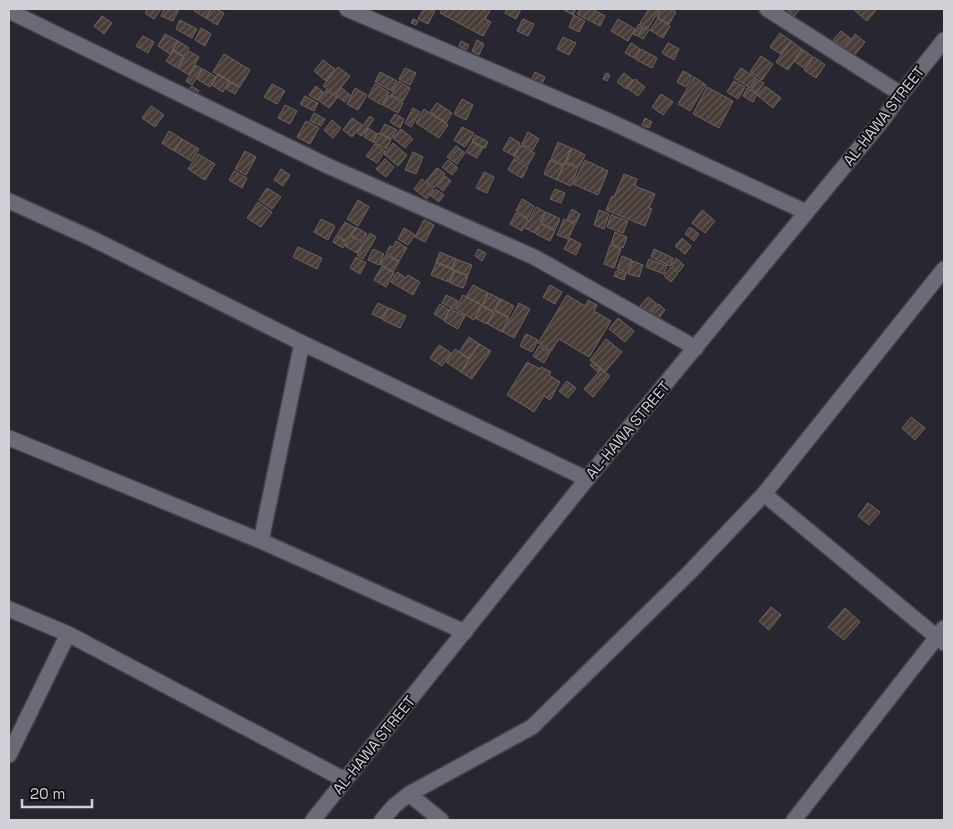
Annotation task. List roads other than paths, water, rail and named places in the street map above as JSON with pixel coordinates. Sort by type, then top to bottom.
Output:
[{"type":"street","points":[[347,9],[609,121],[806,212]]},
{"type":"street","points":[[767,9],[901,94]]},
{"type":"street","points":[[9,11],[328,166],[534,257],[696,348]]},
{"type":"street","name":"AL-HAWA STREET","points":[[313,820],[587,479],[884,118],[944,40]]},
{"type":"street","points":[[9,201],[92,238],[302,343],[587,479]]},
{"type":"street","points":[[382,820],[394,806],[409,794],[532,727],[688,573],[764,494],[944,269]]},
{"type":"street","points":[[261,541],[302,343]]},
{"type":"street","points":[[9,438],[261,541],[465,632]]},
{"type":"street","points":[[764,494],[942,636],[794,820]]},
{"type":"street","points":[[9,608],[68,634],[345,780]]},
{"type":"street","points":[[9,755],[15,726],[68,634]]},
{"type":"street","points":[[409,794],[441,820]]}]
